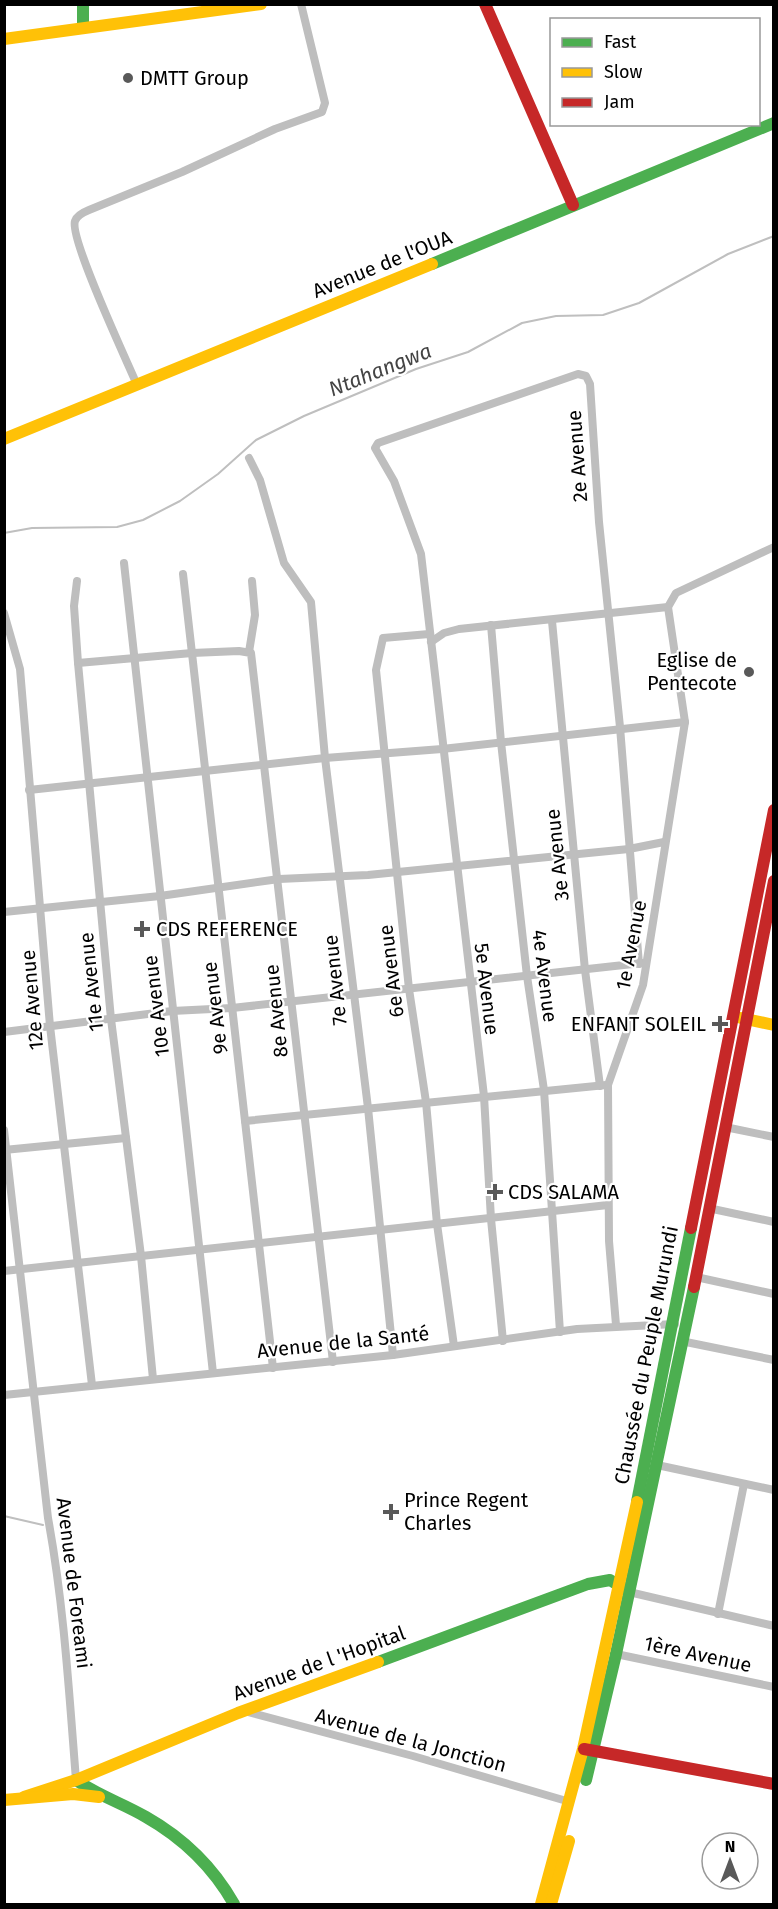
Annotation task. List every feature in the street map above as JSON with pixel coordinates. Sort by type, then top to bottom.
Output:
[{"type":"main road","points":[[83,4],[83,28]]},
{"type":"main road","points":[[4,39],[261,4]]},
{"type":"main road","points":[[485,4],[573,205]]},
{"type":"main road","name":"Avenue de l'OUA","points":[[4,439],[774,123]]},
{"type":"main road","name":"Chaussée du Peuple Murundi","points":[[551,1905],[624,1588],[679,1324],[696,1205],[774,810]]},
{"type":"main road","name":"Chaussée du Peuple Murundi","points":[[540,1905],[616,1654],[624,1588],[657,1465],[681,1341],[679,1324],[696,1277],[774,881]]},
{"type":"main road","points":[[734,1017],[774,1025]]},
{"type":"main road","name":"Avenue de l 'Hopital","points":[[24,1797],[76,1780],[244,1711],[588,1584],[610,1581],[624,1588]]},
{"type":"main road","points":[[588,1750],[774,1784]]},
{"type":"main road","points":[[97,1770],[99,1796]]},
{"type":"main road","points":[[76,1780],[99,1796],[145,1816],[171,1833],[200,1859],[227,1892],[234,1905]]},
{"type":"main road","points":[[4,1800],[73,1794],[99,1796]]},
{"type":"street","points":[[137,385],[85,261],[75,232],[75,221],[80,214],[89,210],[192,168],[275,129],[322,112],[325,103],[301,4]]},
{"type":"street","name":"2e Avenue","points":[[430,638],[421,554],[394,481],[376,451],[378,442],[578,374],[586,376],[590,384],[629,849],[643,963]]},
{"type":"street","name":"7e Avenue","points":[[249,458],[266,498],[284,563],[311,602],[325,758],[341,877],[352,995],[368,1108],[393,1355]]},
{"type":"street","points":[[430,638],[459,629],[608,615],[668,606],[676,593],[774,547]]},
{"type":"street","name":"10e Avenue","points":[[124,563],[213,1373]]},
{"type":"street","name":"9e Avenue","points":[[183,574],[273,1368]]},
{"type":"street","name":"11e Avenue","points":[[77,581],[74,611],[78,663],[111,1019],[141,1256],[153,1379]]},
{"type":"street","name":"8e Avenue","points":[[252,581],[255,615],[250,654],[279,879],[290,1002],[320,1237],[333,1362]]},
{"type":"street","name":"1e Avenue","points":[[616,1325],[608,1205],[604,1086],[644,985],[643,963],[685,722],[668,606]]},
{"type":"street","name":"12e Avenue","points":[[4,613],[20,669],[50,1026],[92,1385]]},
{"type":"street","name":"3e Avenue","points":[[552,621],[585,970],[604,1086]]},
{"type":"street","name":"4e Avenue","points":[[491,625],[501,742],[527,976],[544,1090],[550,1211],[560,1332]]},
{"type":"street","name":"6e Avenue","points":[[430,638],[385,637],[381,640],[376,670],[409,989],[426,1102],[437,1224],[454,1346]]},
{"type":"street","name":"5e Avenue","points":[[430,638],[484,1096],[491,1219],[502,1341]]},
{"type":"street","points":[[78,663],[192,653],[250,654]]},
{"type":"street","points":[[29,790],[325,758],[442,749],[620,727],[685,722]]},
{"type":"street","points":[[4,912],[159,896],[279,879],[396,873],[455,865],[629,849],[664,842]]},
{"type":"street","points":[[4,1032],[172,1011],[232,1008],[643,963]]},
{"type":"street","points":[[245,1121],[544,1090],[604,1086]]},
{"type":"street","points":[[725,1127],[774,1137]]},
{"type":"street","name":"Avenue de Foreami","points":[[4,1130],[71,1701],[76,1780]]},
{"type":"street","points":[[6,1150],[126,1138]]},
{"type":"street","points":[[4,1271],[608,1205]]},
{"type":"street","points":[[696,1205],[774,1222]]},
{"type":"street","points":[[696,1277],[774,1294]]},
{"type":"street","name":"Avenue de la Santé","points":[[4,1395],[333,1362],[616,1325],[679,1324]]},
{"type":"street","points":[[681,1341],[774,1360]]},
{"type":"street","points":[[657,1465],[774,1490]]},
{"type":"street","points":[[718,1614],[744,1484]]},
{"type":"street","points":[[624,1588],[718,1614],[774,1626]]},
{"type":"street","name":"1ère Avenue","points":[[616,1654],[774,1687]]},
{"type":"street","name":"Avenue de la Jonction","points":[[244,1711],[413,1756],[570,1802]]},
{"type":"waterway","name":"Ntahangwa","points":[[4,533],[32,528],[117,527],[143,520],[180,501],[218,474],[256,440],[304,416],[416,369],[468,352],[522,323],[556,316],[603,315],[639,303],[728,254],[774,236]]},
{"type":"waterway","points":[[4,1516],[43,1525]]},
{"type":"traffic: fast","points":[[83,4],[83,28]]},
{"type":"traffic: fast","points":[[432,264],[774,123]]},
{"type":"traffic: fast","points":[[637,1502],[691,1228]]},
{"type":"traffic: fast","points":[[586,1780],[616,1654],[694,1287]]},
{"type":"traffic: fast","points":[[378,1662],[588,1584],[610,1580],[626,1590]]},
{"type":"traffic: fast","points":[[76,1780],[160,1825],[185,1844],[217,1878],[234,1904]]},
{"type":"traffic: slow","points":[[4,39],[261,4]]},
{"type":"traffic: slow","points":[[4,439],[432,264]]},
{"type":"traffic: slow","points":[[741,1018],[774,1025]]},
{"type":"traffic: slow","points":[[541,1904],[583,1749],[637,1502]]},
{"type":"traffic: slow","points":[[24,1797],[76,1780],[238,1713],[378,1662]]},
{"type":"traffic: slow","points":[[4,1800],[73,1794],[99,1797]]},
{"type":"traffic: slow","points":[[551,1904],[569,1841]]},
{"type":"traffic: jam","points":[[485,4],[573,205]]},
{"type":"traffic: jam","points":[[691,1228],[774,810]]},
{"type":"traffic: jam","points":[[694,1287],[774,881]]},
{"type":"traffic: jam","points":[[584,1749],[774,1784]]},
{"type":"place","name":"DMTT Group","points":[[128,78]]},
{"type":"place","name":"Eglise de Pentecote","points":[[749,672]]},
{"type":"place","name":"CDS REFERENCE","points":[[142,929]]},
{"type":"place","name":"ENFANT SOLEIL","points":[[720,1024]]},
{"type":"place","name":"CDS SALAMA","points":[[495,1192]]},
{"type":"place","name":"Prince Regent Charles","points":[[391,1512]]}]
